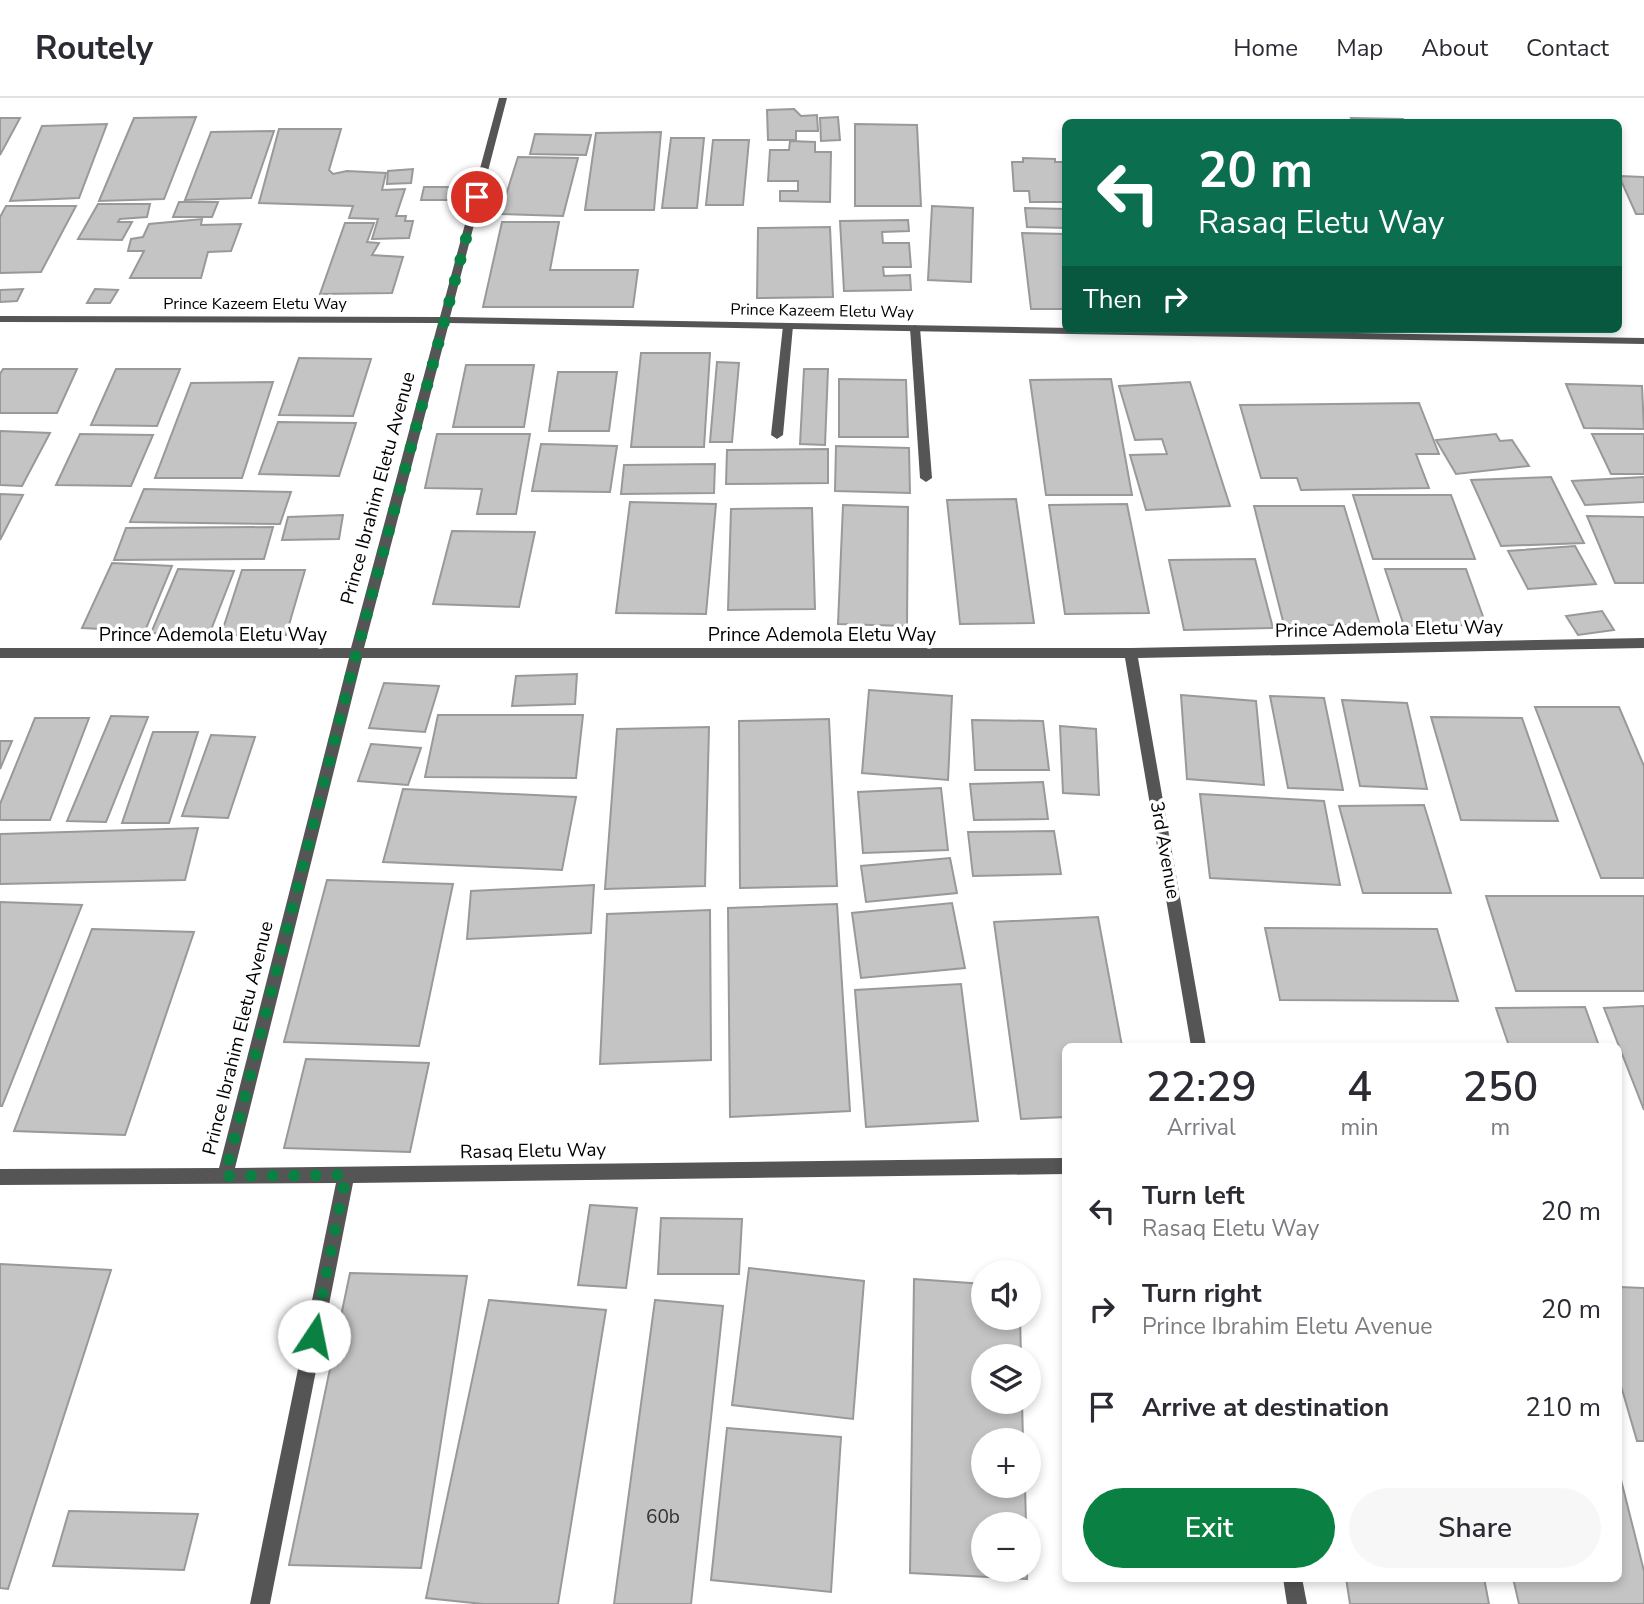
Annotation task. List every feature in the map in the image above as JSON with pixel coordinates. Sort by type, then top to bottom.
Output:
[{"type":"street","name":"Prince Ibrahim Eletu Avenue","points":[[225,1176],[356,655],[503,98]]},
{"type":"street","name":"Prince Kazeem Eletu Way","points":[[0,319],[443,320],[1062,331]]},
{"type":"street","points":[[776,435],[788,326]]},
{"type":"street","points":[[915,328],[926,478]]},
{"type":"street","name":"Prince Kazeem Eletu Way","points":[[1195,333],[1644,341]]},
{"type":"street","name":"Prince Ademola Eletu Way","points":[[0,653],[1130,653],[1644,643]]},
{"type":"street","name":"3rd Avenue","points":[[1130,653],[1198,1043]]},
{"type":"street","name":"Rasaq Eletu Way","points":[[0,1177],[1062,1166]]},
{"type":"street","points":[[260,1604],[346,1175]]},
{"type":"street","points":[[1293,1582],[1297,1604]]},
{"type":"building","points":[[794,109],[801,116],[817,115],[818,131],[796,131],[796,140],[768,140],[767,110]]},
{"type":"building","points":[[196,117],[164,199],[99,201],[134,118]]},
{"type":"building","points":[[838,117],[840,140],[821,141],[820,118]]},
{"type":"building","points":[[0,118],[20,118],[0,155]]},
{"type":"building","points":[[107,124],[79,198],[10,201],[42,126]]},
{"type":"building","points":[[855,124],[917,125],[921,206],[855,206]]},
{"type":"building","points":[[279,129],[341,129],[329,170],[333,174],[347,171],[386,173],[382,190],[405,189],[396,216],[406,216],[405,221],[413,221],[409,238],[372,239],[378,219],[349,218],[353,206],[259,203]]},
{"type":"building","points":[[274,131],[251,198],[185,200],[211,132]]},
{"type":"building","points":[[661,132],[654,210],[585,210],[596,133]]},
{"type":"building","points":[[535,134],[591,135],[586,155],[530,154]]},
{"type":"building","points":[[671,138],[704,138],[697,208],[662,208]]},
{"type":"building","points":[[713,140],[749,140],[743,205],[706,205]]},
{"type":"building","points":[[790,141],[815,142],[815,152],[831,152],[830,202],[780,201],[780,191],[798,191],[798,181],[768,181],[770,150],[789,150]]},
{"type":"building","points":[[518,157],[578,158],[563,216],[500,214]]},
{"type":"building","points":[[1023,158],[1055,159],[1055,162],[1062,162],[1062,202],[1030,202],[1029,191],[1014,191],[1012,162],[1023,162]]},
{"type":"building","points":[[413,169],[411,183],[387,184],[388,171]]},
{"type":"building","points":[[1622,176],[1644,177],[1644,214],[1636,214],[1622,183]]},
{"type":"building","points":[[424,187],[457,187],[453,200],[421,200]]},
{"type":"building","points":[[179,202],[218,202],[212,217],[173,217]]},
{"type":"building","points":[[98,204],[150,204],[147,217],[120,219],[118,222],[132,222],[122,240],[78,239]]},
{"type":"building","points":[[6,206],[76,206],[41,272],[0,273],[0,217]]},
{"type":"building","points":[[932,206],[973,208],[971,282],[928,280]]},
{"type":"building","points":[[1025,208],[1062,209],[1062,228],[1027,227]]},
{"type":"building","points":[[202,219],[201,225],[241,224],[231,251],[208,252],[201,278],[130,278],[144,251],[128,251],[131,239],[143,237],[149,224]]},
{"type":"building","points":[[908,220],[909,231],[882,232],[883,243],[909,243],[911,267],[883,267],[884,276],[910,275],[911,290],[844,291],[840,221]]},
{"type":"building","points":[[502,222],[559,222],[550,270],[638,270],[633,307],[483,307]]},
{"type":"building","points":[[345,223],[374,223],[367,242],[379,243],[372,255],[403,257],[392,293],[320,294]]},
{"type":"building","points":[[830,227],[833,297],[757,298],[758,228]]},
{"type":"building","points":[[1022,233],[1062,234],[1062,309],[1031,309]]},
{"type":"building","points":[[23,289],[17,301],[0,302],[0,290]]},
{"type":"building","points":[[95,289],[118,290],[110,303],[87,303]]},
{"type":"building","points":[[641,353],[710,353],[704,447],[631,447]]},
{"type":"building","points":[[299,358],[371,359],[353,416],[279,415]]},
{"type":"building","points":[[717,362],[739,363],[732,442],[710,442]]},
{"type":"building","points":[[466,365],[534,365],[524,427],[453,427]]},
{"type":"building","points":[[3,369],[77,369],[57,413],[0,413],[0,374]]},
{"type":"building","points":[[116,369],[180,369],[157,426],[91,425]]},
{"type":"building","points":[[804,369],[828,369],[825,445],[800,444]]},
{"type":"building","points":[[558,372],[617,372],[609,431],[549,431]]},
{"type":"building","points":[[839,379],[906,380],[908,437],[839,437]]},
{"type":"building","points":[[1111,379],[1132,495],[1046,495],[1030,380]]},
{"type":"building","points":[[273,382],[242,478],[155,478],[191,383]]},
{"type":"building","points":[[1190,382],[1230,506],[1146,510],[1130,455],[1167,454],[1162,439],[1135,440],[1119,386]]},
{"type":"building","points":[[1566,384],[1642,386],[1644,429],[1584,428]]},
{"type":"building","points":[[1419,403],[1439,454],[1416,454],[1429,488],[1301,490],[1297,478],[1261,478],[1240,405]]},
{"type":"building","points":[[278,422],[356,423],[339,476],[259,474]]},
{"type":"building","points":[[0,431],[50,433],[22,486],[0,485]]},
{"type":"building","points":[[80,434],[153,435],[131,486],[56,485]]},
{"type":"building","points":[[437,434],[530,434],[516,514],[477,514],[482,489],[425,488]]},
{"type":"building","points":[[1496,434],[1500,441],[1512,440],[1529,466],[1456,474],[1436,440]]},
{"type":"building","points":[[1592,434],[1644,434],[1644,474],[1611,474]]},
{"type":"building","points":[[541,444],[617,446],[610,492],[532,491]]},
{"type":"building","points":[[836,446],[909,448],[910,493],[835,491]]},
{"type":"building","points":[[828,449],[828,483],[726,484],[727,450]]},
{"type":"building","points":[[715,464],[714,493],[621,494],[624,465]]},
{"type":"building","points":[[1551,477],[1584,543],[1501,546],[1471,480]]},
{"type":"building","points":[[1644,477],[1644,502],[1585,505],[1572,481]]},
{"type":"building","points":[[144,489],[291,492],[280,524],[130,522]]},
{"type":"building","points":[[0,494],[23,495],[0,540]]},
{"type":"building","points":[[1353,495],[1451,495],[1475,559],[1373,559]]},
{"type":"building","points":[[1016,499],[1034,623],[960,624],[947,500]]},
{"type":"building","points":[[630,502],[716,504],[706,614],[616,613]]},
{"type":"building","points":[[1127,504],[1149,613],[1065,614],[1049,505]]},
{"type":"building","points":[[843,505],[908,507],[907,626],[838,624]]},
{"type":"building","points":[[1254,506],[1344,506],[1380,625],[1284,625]]},
{"type":"building","points":[[812,508],[815,609],[728,610],[731,509]]},
{"type":"building","points":[[343,515],[339,539],[282,540],[288,517]]},
{"type":"building","points":[[1587,516],[1644,517],[1644,583],[1615,583]]},
{"type":"building","points":[[273,527],[264,559],[114,560],[126,528]]},
{"type":"building","points":[[452,531],[535,532],[519,607],[433,604]]},
{"type":"building","points":[[1575,546],[1596,584],[1528,589],[1508,551]]},
{"type":"building","points":[[1255,559],[1273,628],[1184,630],[1169,560]]},
{"type":"building","points":[[112,563],[172,566],[145,631],[82,628]]},
{"type":"building","points":[[178,569],[234,571],[209,635],[151,633]]},
{"type":"building","points":[[1385,569],[1466,569],[1486,625],[1404,626]]},
{"type":"building","points":[[242,570],[305,570],[286,635],[221,635]]},
{"type":"building","points":[[1602,611],[1614,630],[1578,635],[1566,616]]},
{"type":"building","points":[[577,674],[575,704],[512,706],[516,676]]},
{"type":"building","points":[[384,683],[439,686],[425,732],[369,728]]},
{"type":"building","points":[[869,690],[952,696],[948,780],[862,773]]},
{"type":"building","points":[[1181,695],[1256,701],[1264,785],[1187,779]]},
{"type":"building","points":[[1270,696],[1324,698],[1343,790],[1288,788]]},
{"type":"building","points":[[1342,700],[1407,703],[1427,789],[1360,786]]},
{"type":"building","points":[[1535,707],[1619,707],[1644,766],[1644,878],[1601,878]]},
{"type":"building","points":[[438,715],[583,715],[576,778],[425,777]]},
{"type":"building","points":[[111,716],[148,717],[106,822],[67,821]]},
{"type":"building","points":[[1431,717],[1522,718],[1558,821],[1461,820]]},
{"type":"building","points":[[35,718],[89,718],[50,820],[0,820],[0,804]]},
{"type":"building","points":[[829,719],[837,886],[740,888],[739,721]]},
{"type":"building","points":[[972,720],[1043,721],[1049,770],[975,770]]},
{"type":"building","points":[[1060,726],[1096,729],[1099,795],[1063,793]]},
{"type":"building","points":[[709,727],[705,886],[605,889],[617,729]]},
{"type":"building","points":[[153,732],[198,732],[169,823],[122,823]]},
{"type":"building","points":[[211,735],[255,737],[228,818],[182,816]]},
{"type":"building","points":[[0,741],[12,741],[0,769]]},
{"type":"building","points":[[371,744],[421,748],[408,785],[358,781]]},
{"type":"building","points":[[1043,782],[1048,819],[974,820],[970,784]]},
{"type":"building","points":[[941,788],[948,850],[863,853],[858,792]]},
{"type":"building","points":[[403,789],[576,797],[562,870],[383,862]]},
{"type":"building","points":[[1200,794],[1324,801],[1340,885],[1210,878]]},
{"type":"building","points":[[1424,805],[1451,893],[1363,893],[1339,806]]},
{"type":"building","points":[[198,828],[185,880],[0,884],[0,834]]},
{"type":"building","points":[[1054,831],[1061,874],[973,876],[968,832]]},
{"type":"building","points":[[950,858],[957,893],[866,902],[861,866]]},
{"type":"building","points":[[327,880],[453,884],[419,1046],[284,1042]]},
{"type":"building","points":[[594,885],[591,933],[467,939],[471,891]]},
{"type":"building","points":[[1486,896],[1644,896],[1644,991],[1516,991]]},
{"type":"building","points":[[0,902],[82,905],[2,1106],[0,1106]]},
{"type":"building","points":[[952,903],[965,968],[861,978],[852,913]]},
{"type":"building","points":[[837,904],[850,1111],[730,1117],[728,908]]},
{"type":"building","points":[[710,910],[711,1060],[600,1064],[607,914]]},
{"type":"building","points":[[1098,917],[1121,1043],[1062,1043],[1062,1117],[1021,1119],[994,922]]},
{"type":"building","points":[[1265,928],[1437,929],[1458,1001],[1280,1000]]},
{"type":"building","points":[[92,929],[194,932],[125,1135],[14,1131]]},
{"type":"building","points":[[961,984],[978,1121],[866,1127],[855,990]]},
{"type":"building","points":[[1644,1006],[1644,1110],[1622,1054],[1622,1043],[1618,1043],[1604,1008]]},
{"type":"building","points":[[1585,1007],[1598,1043],[1508,1043],[1496,1008]]},
{"type":"building","points":[[306,1059],[429,1063],[410,1152],[284,1148]]},
{"type":"building","points":[[590,1205],[637,1208],[626,1288],[578,1285]]},
{"type":"building","points":[[661,1218],[742,1219],[739,1274],[658,1274]]},
{"type":"building","points":[[0,1264],[111,1270],[8,1589],[0,1588]]},
{"type":"building","points":[[749,1268],[864,1281],[853,1419],[732,1405]]},
{"type":"building","points":[[350,1273],[467,1276],[421,1568],[289,1565]]},
{"type":"building","points":[[914,1279],[971,1283],[971,1330],[1020,1330],[1021,1344],[971,1344],[971,1414],[1022,1414],[1023,1428],[971,1428],[971,1498],[1025,1498],[1026,1512],[971,1512],[971,1576],[910,1573]]},
{"type":"building","points":[[1622,1287],[1644,1288],[1644,1441],[1637,1441],[1622,1389]]},
{"type":"building","points":[[489,1300],[606,1310],[558,1604],[483,1604],[426,1598]]},
{"type":"building","points":[[655,1300],[723,1306],[691,1604],[614,1604]]},
{"type":"building","points":[[727,1428],[841,1437],[831,1592],[711,1580]]},
{"type":"building","points":[[1622,1484],[1644,1571],[1644,1604],[1519,1604],[1514,1582],[1622,1582]]},
{"type":"building","points":[[69,1511],[198,1514],[184,1570],[53,1566]]},
{"type":"building","points":[[1347,1582],[1485,1582],[1489,1604],[1350,1604]]},
{"type":"route","points":[[314,1336],[346,1175],[225,1176],[356,655],[477,197]]}]
